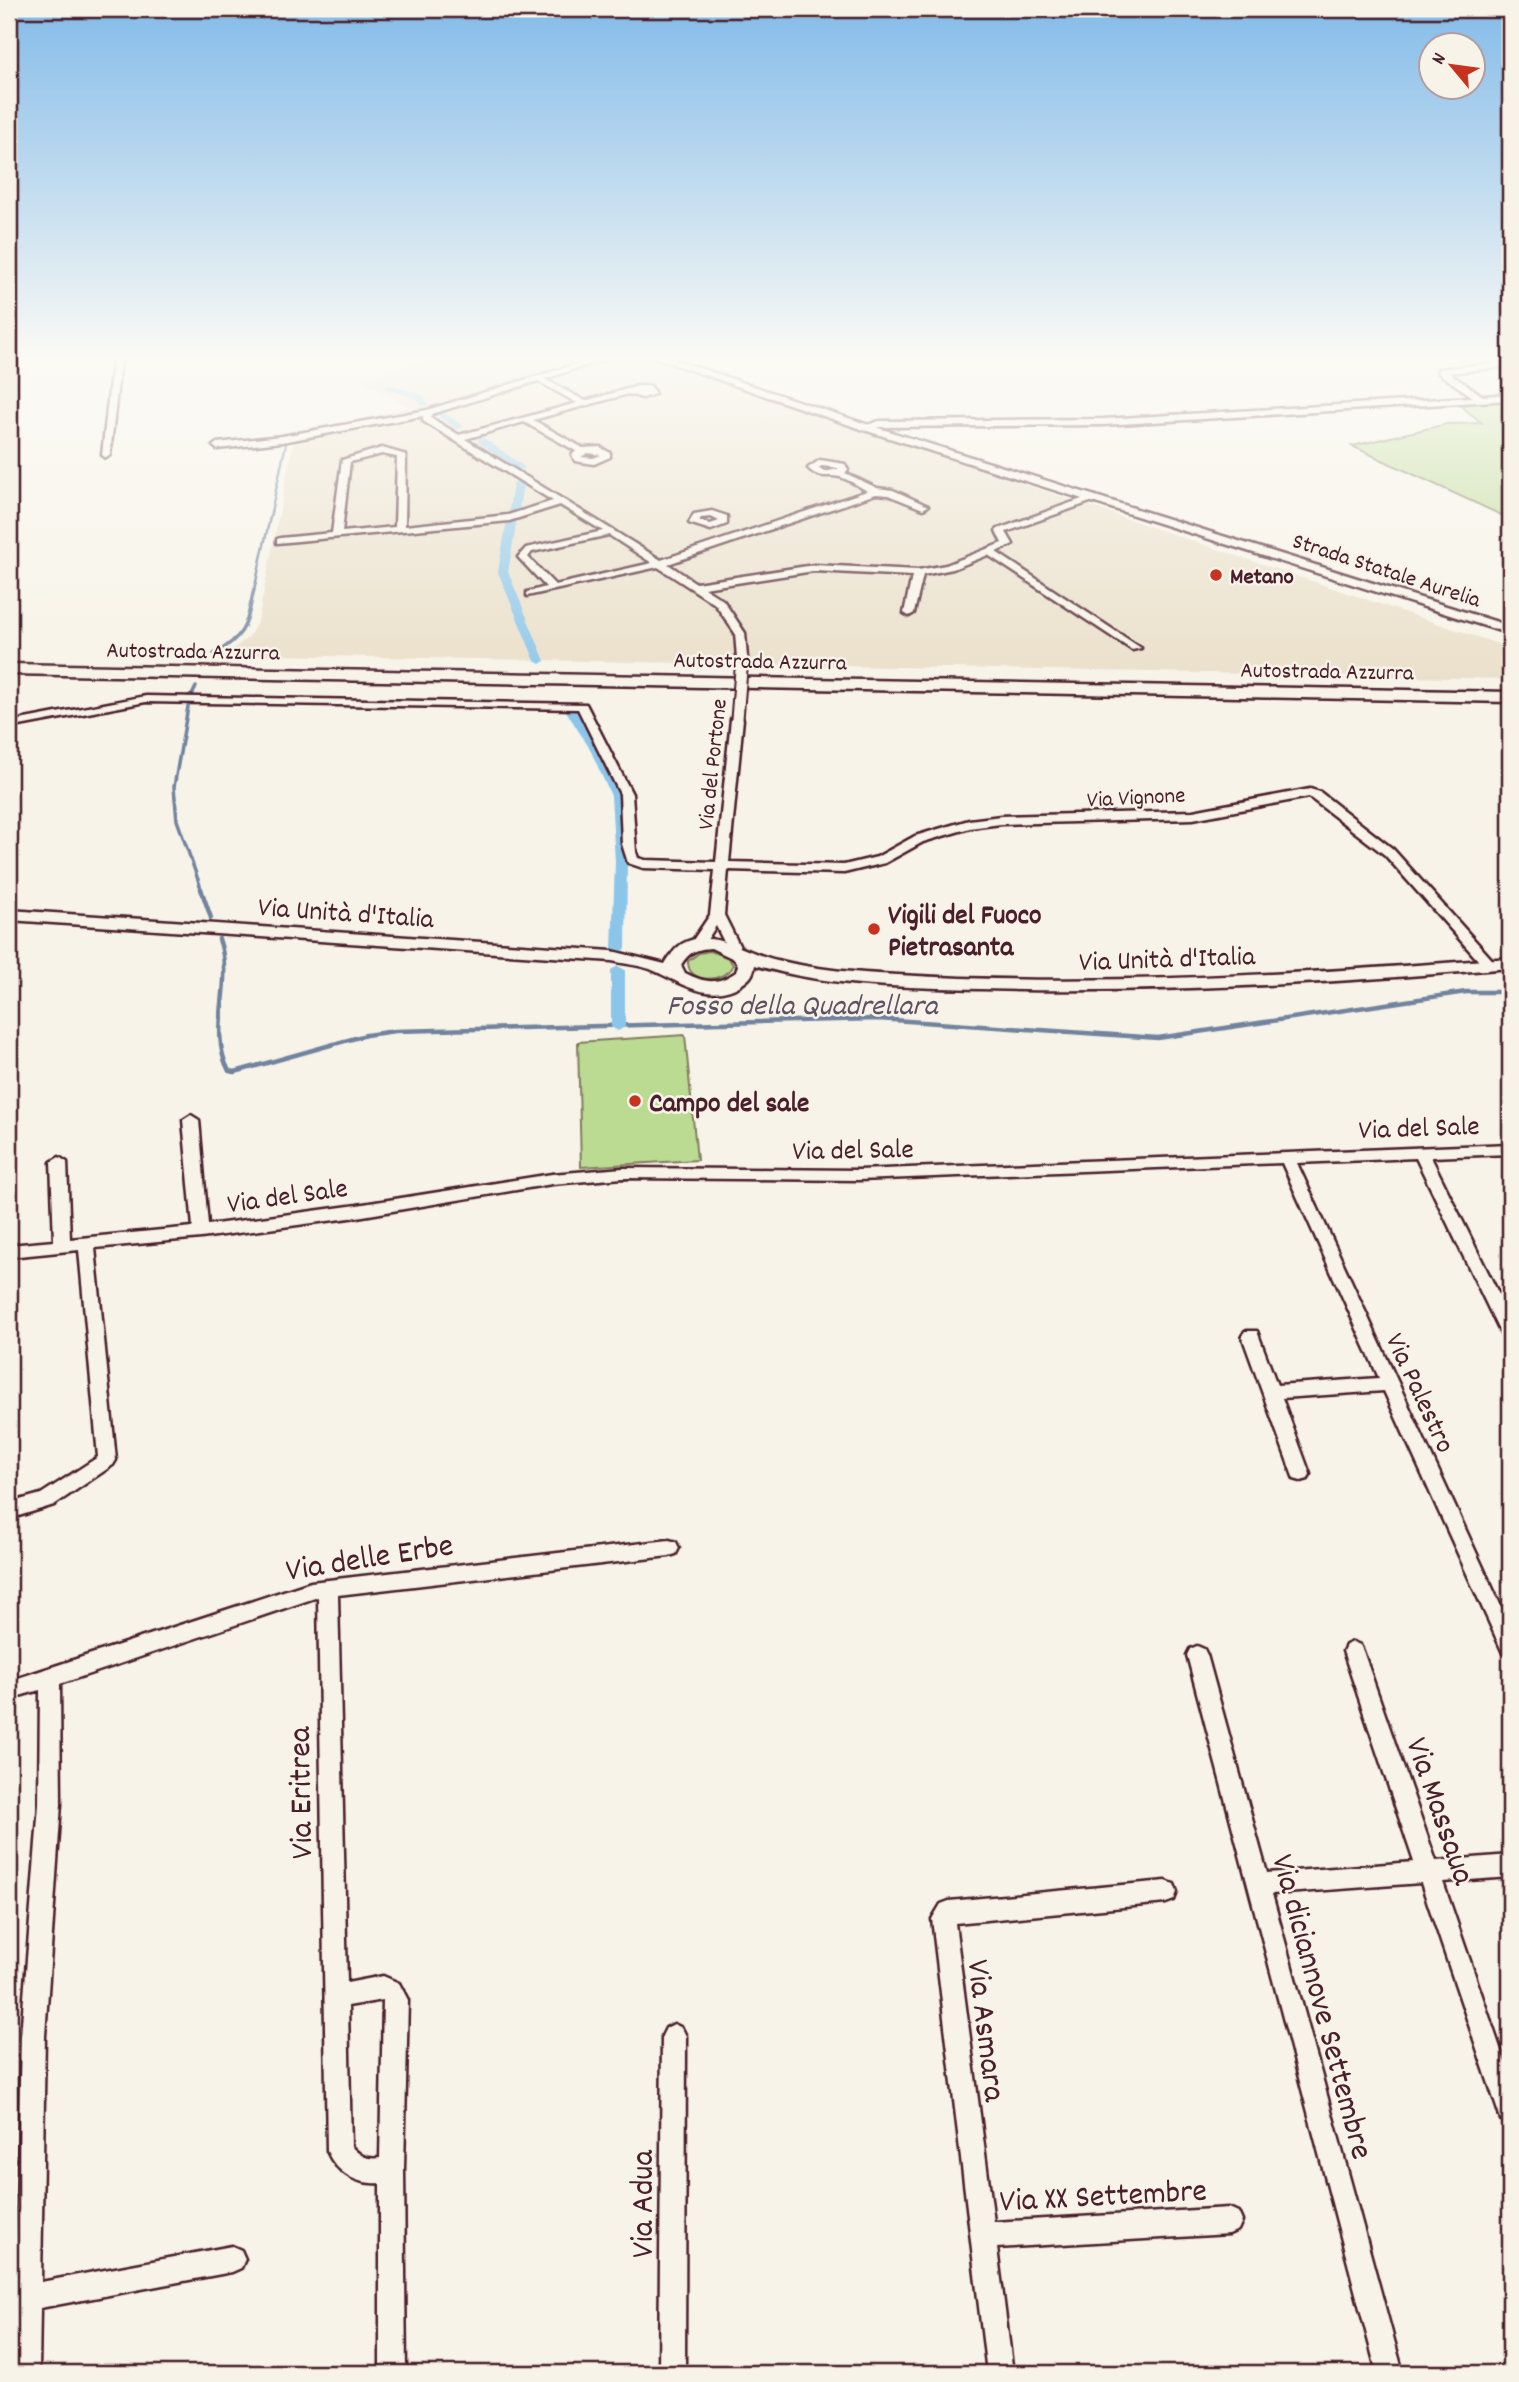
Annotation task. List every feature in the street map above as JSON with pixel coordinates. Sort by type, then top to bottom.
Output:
[{"type":"highway","name":"Autostrada Azzurra","points":[[9,669],[1510,697]]},
{"type":"highway","name":"Autostrada Azzurra","points":[[9,679],[1510,706]]},
{"type":"main road","name":"Strada Statale Aurelia","points":[[991,466],[1510,630]]},
{"type":"main road","name":"Via Unità d'Italia","points":[[9,915],[612,956],[654,965],[677,975]]},
{"type":"main road","points":[[612,956],[650,955],[720,944],[739,952],[746,969],[736,981]]},
{"type":"main road","points":[[692,947],[674,961],[677,975],[686,983],[699,987],[806,974]]},
{"type":"main road","name":"Via Unità d'Italia","points":[[739,952],[806,974],[1007,985],[1225,984],[1510,963]]},
{"type":"street","points":[[337,535],[345,466]]},
{"type":"street","points":[[400,529],[402,466]]},
{"type":"street","name":"Via del Portone","points":[[504,466],[719,602],[740,632],[743,658],[717,915],[692,947]]},
{"type":"street","points":[[838,473],[875,491]]},
{"type":"street","points":[[531,594],[659,564],[875,491],[890,492],[923,506]]},
{"type":"street","points":[[695,586],[839,567],[918,573],[949,567],[1008,544],[1001,531],[1093,498]]},
{"type":"street","points":[[280,541],[509,518],[562,501]]},
{"type":"street","points":[[727,539],[697,525],[695,518],[712,514],[721,516],[724,522],[747,533]]},
{"type":"street","points":[[552,588],[523,557],[529,550],[611,532]]},
{"type":"street","points":[[988,551],[1136,648]]},
{"type":"street","points":[[909,613],[918,573]]},
{"type":"street","points":[[719,602],[716,592],[723,585],[748,577]]},
{"type":"street","name":"Via Vignone","points":[[9,724],[146,699],[582,706],[626,794],[630,807],[629,851],[632,860],[643,864],[844,869],[881,860],[919,839],[969,824],[1001,820],[1193,815],[1310,793],[1390,852],[1490,965]]},
{"type":"street","points":[[717,915],[739,952]]},
{"type":"street","name":"Via del Sale","points":[[191,1120],[201,1232]]},
{"type":"street","name":"Via del Sale","points":[[9,1251],[201,1232],[357,1212],[552,1178],[623,1173],[859,1175],[1510,1149]]},
{"type":"street","points":[[1421,1153],[1510,1334]]},
{"type":"street","name":"Via Palestro","points":[[1287,1158],[1510,1647]]},
{"type":"street","points":[[59,1162],[62,1246]]},
{"type":"street","points":[[9,1511],[47,1500],[107,1460],[86,1243]]},
{"type":"street","points":[[1251,1336],[1301,1474]]},
{"type":"street","points":[[1271,1392],[1389,1384]]},
{"type":"street","name":"Via delle Erbe","points":[[9,1690],[311,1590],[669,1548]]},
{"type":"street","name":"Via Eritrea","points":[[328,1587],[338,2151],[359,2170],[376,2172],[392,2168]]},
{"type":"street","name":"Via Massaua","points":[[1353,1651],[1510,2111]]},
{"type":"street","name":"Via diciannove Settembre","points":[[1197,1655],[1390,2373]]},
{"type":"street","points":[[26,2373],[33,2036],[50,1804],[50,1678]]},
{"type":"street","points":[[1258,1884],[1510,1866]]},
{"type":"street","name":"Via Asmara","points":[[1000,2373],[943,1919],[949,1912],[1166,1892]]},
{"type":"street","points":[[335,1997],[383,1988],[391,1991],[396,2000],[392,2168],[393,2373]]},
{"type":"street","name":"Via Adua","points":[[672,2373],[674,2036]]},
{"type":"street","name":"Via XX Settembre","points":[[981,2236],[1229,2221]]},
{"type":"street","points":[[28,2297],[232,2259]]},
{"type":"shaded area","points":[[288,466],[971,466],[1510,648],[1510,679],[226,654],[249,637],[258,621]]},
{"type":"green space","points":[[1396,466],[1510,466],[1510,519]]},
{"type":"green space","points":[[710,951],[728,957],[733,965],[729,971],[715,978],[700,978],[689,969],[688,961],[699,953]]},
{"type":"green space","name":"Campo del sale","points":[[685,1035],[697,1160],[581,1167],[578,1042]]},
{"type":"waterway","name":"Fosso della Quadrellara","points":[[254,591],[281,466]]},
{"type":"waterway","points":[[514,510],[518,484]]},
{"type":"waterway","points":[[512,520],[503,572],[540,661]]},
{"type":"waterway","name":"Fosso della Quadrellara","points":[[214,654],[239,635],[249,612],[254,589]]},
{"type":"waterway","name":"Fosso della Quadrellara","points":[[192,695],[196,687]]},
{"type":"waterway","name":"Fosso della Quadrellara","points":[[189,701],[174,787],[177,820],[202,891]]},
{"type":"waterway","points":[[570,708],[596,749],[617,796],[621,861],[619,949]]},
{"type":"waterway","name":"Fosso della Quadrellara","points":[[201,889],[211,918]]},
{"type":"waterway","name":"Fosso della Quadrellara","points":[[219,939],[224,973],[220,1039],[229,1071],[235,1072],[366,1035],[395,1031],[878,1019],[1158,1038],[1466,992],[1510,992]]},
{"type":"waterway","points":[[618,970],[618,1027]]},
{"type":"place","name":"Metano","points":[[1216,575]]},
{"type":"place","name":"Vigili del Fuoco Pietrasanta","points":[[874,929]]},
{"type":"place","name":"Campo del sale","points":[[635,1101]]}]
